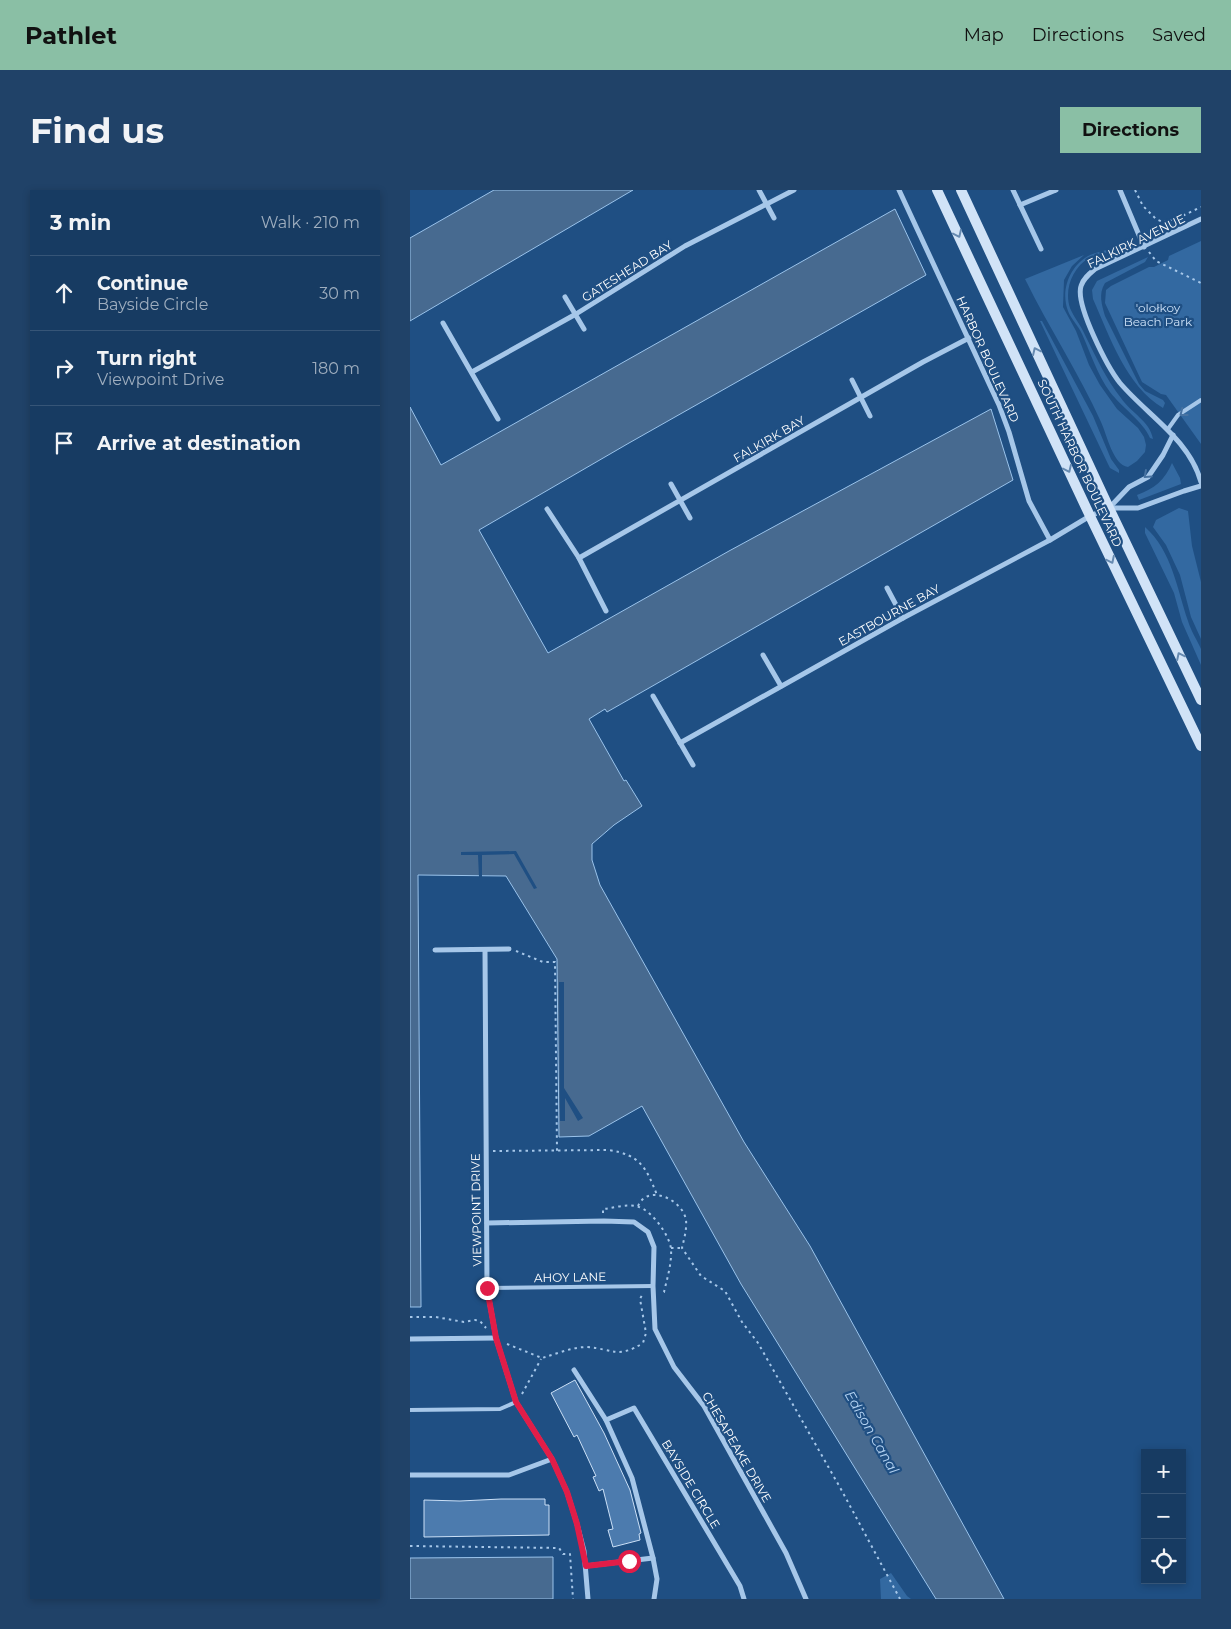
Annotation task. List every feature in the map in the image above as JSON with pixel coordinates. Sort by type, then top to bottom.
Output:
[{"type":"main road","name":"SOUTH HARBOR BOULEVARD","points":[[938,190],[1090,516],[1201,746]]},
{"type":"main road","name":"SOUTH HARBOR BOULEVARD","points":[[961,190],[1201,700]]},
{"type":"street","points":[[759,190],[774,218]]},
{"type":"street","name":"GATESHEAD BAY","points":[[472,372],[576,314],[686,246],[794,190]]},
{"type":"street","name":"HARBOR BOULEVARD","points":[[899,190],[969,338],[1010,432],[1030,501],[1050,540]]},
{"type":"street","points":[[1013,190],[1041,248]]},
{"type":"street","points":[[1020,205],[1056,190]]},
{"type":"street","points":[[1120,190],[1144,246]]},
{"type":"street","name":"FALKIRK AVENUE","points":[[1201,220],[1095,269],[1086,277],[1081,285],[1079,297],[1108,366],[1132,397],[1173,435],[1198,470],[1201,482]]},
{"type":"street","points":[[565,297],[584,329]]},
{"type":"street","points":[[443,323],[498,419]]},
{"type":"street","name":"FALKIRK BAY","points":[[579,558],[923,362],[969,338]]},
{"type":"street","points":[[852,380],[870,416]]},
{"type":"street","name":"EASTBOURNE BAY","points":[[680,743],[903,618],[1050,540],[1090,516],[1109,508],[1129,488],[1148,477],[1163,455],[1173,435]]},
{"type":"street","points":[[671,484],[690,518]]},
{"type":"street","name":"EASTBOURNE BAY","points":[[1109,508],[1138,508],[1201,486]]},
{"type":"street","points":[[547,509],[579,558],[606,611]]},
{"type":"street","points":[[887,588],[903,618]]},
{"type":"street","points":[[763,655],[781,686]]},
{"type":"street","points":[[653,696],[693,765]]},
{"type":"street","points":[[435,950],[509,949]]},
{"type":"street","name":"VIEWPOINT DRIVE","points":[[485,950],[487,1288],[496,1338],[516,1402],[552,1459],[567,1492],[577,1524],[586,1566],[588,1599]]},
{"type":"street","name":"CHESAPEAKE DRIVE","points":[[487,1223],[634,1222],[648,1232],[654,1247],[655,1329],[674,1367],[704,1406],[786,1553],[806,1599]]},
{"type":"street","points":[[410,1339],[496,1338]]},
{"type":"street","points":[[574,1370],[606,1420],[632,1478],[653,1558],[656,1579],[654,1599]]},
{"type":"street","name":"BAYSIDE CIRCLE","points":[[606,1420],[634,1408],[740,1586],[744,1599]]},
{"type":"street","points":[[410,1475],[509,1475],[552,1459]]},
{"type":"street","points":[[586,1566],[653,1558]]},
{"type":"lane","points":[[1168,429],[1178,415],[1201,400],[1201,395]]},
{"type":"lane","name":"AHOY LANE","points":[[487,1288],[653,1286]]},
{"type":"lane","points":[[410,1410],[500,1409],[516,1402]]},
{"type":"path","points":[[1135,190],[1143,206],[1156,219],[1163,222],[1178,218],[1201,207]]},
{"type":"path","points":[[1156,261],[1201,283]]},
{"type":"path","points":[[509,949],[543,962],[555,962],[557,1150]]},
{"type":"path","points":[[486,1151],[609,1150],[632,1156],[642,1164],[649,1174],[657,1195]]},
{"type":"path","points":[[638,1206],[641,1200],[657,1195],[669,1198],[680,1207],[686,1219],[682,1248],[701,1276],[725,1291],[742,1322],[758,1343],[842,1490],[900,1599]]},
{"type":"path","points":[[410,1317],[436,1317],[464,1322],[480,1321],[496,1338],[516,1349],[542,1358],[565,1350],[587,1347],[611,1352],[632,1350],[643,1343],[646,1333],[640,1299],[642,1295],[664,1292],[668,1277],[671,1248],[659,1223],[638,1206],[618,1206],[603,1209],[604,1221]]},
{"type":"path","points":[[671,1248],[682,1248]]},
{"type":"path","points":[[516,1402],[528,1386],[542,1358]]},
{"type":"path","points":[[410,1546],[558,1548],[563,1554],[570,1554],[573,1599]]},
{"type":"green space","name":"'olołkoy Beach Park","points":[[1201,241],[1201,444],[1166,395],[1161,394],[1142,382],[1105,303],[1106,290],[1111,286],[1149,267],[1154,267],[1168,260],[1169,256]]},
{"type":"green space","points":[[1112,248],[1113,250],[1111,251],[1089,258],[1078,268],[1071,280],[1068,301],[1097,360],[1111,383],[1125,403],[1148,427],[1153,439],[1150,438],[1137,420],[1105,385],[1080,331],[1069,314],[1066,303],[1065,295],[1068,279],[1077,265],[1090,255]]},
{"type":"green space","points":[[1084,255],[1072,266],[1064,280],[1063,307],[1100,385],[1117,409],[1138,428],[1144,437],[1145,452],[1128,467],[1118,461],[1114,455],[1101,422],[1074,368],[1025,279]]},
{"type":"green space","points":[[1148,257],[1145,262],[1105,283],[1101,300],[1105,316],[1139,384],[1145,391],[1163,400],[1165,403],[1163,408],[1150,399],[1139,387],[1120,360],[1093,299],[1092,290],[1097,281]]},
{"type":"green space","points":[[1040,321],[1042,321],[1093,416],[1119,473],[1110,468]]},
{"type":"green space","points":[[1172,463],[1181,484],[1139,500],[1137,495],[1149,490],[1158,483]]},
{"type":"green space","points":[[1179,508],[1188,511],[1192,546],[1201,582],[1201,639],[1191,617],[1180,575],[1166,545],[1153,527],[1156,520]]},
{"type":"green space","points":[[1145,527],[1162,547],[1168,559],[1189,625],[1201,649],[1201,665],[1182,622],[1174,593],[1145,533]]},
{"type":"green space","points":[[891,1573],[911,1599],[881,1599],[880,1579]]},
{"type":"water","points":[[494,190],[633,190],[410,321],[410,238]]},
{"type":"water","name":"Edison Canal","points":[[895,209],[926,275],[479,530],[548,653],[729,551],[991,409],[1013,480],[607,712],[605,709],[589,719],[624,781],[626,780],[642,806],[614,825],[592,844],[592,860],[600,885],[744,1142],[810,1246],[1004,1599],[936,1599],[741,1284],[642,1106],[589,1136],[559,1137],[557,959],[506,876],[418,875],[421,1307],[410,1307],[410,407],[441,465]]},
{"type":"water","points":[[553,1557],[553,1599],[410,1599],[410,1558]]},
{"type":"pier","points":[[516,851],[537,888],[534,889],[514,854],[482,855],[482,877],[479,877],[478,855],[461,855],[461,852]]},
{"type":"pier","points":[[559,982],[564,982],[564,1088],[583,1118],[578,1121],[565,1098],[565,1121],[560,1121]]},
{"type":"building","points":[[575,1380],[604,1433],[630,1490],[641,1533],[639,1534],[640,1540],[613,1547],[608,1530],[613,1529],[603,1489],[599,1491],[593,1477],[596,1476],[577,1435],[574,1437],[551,1393]]},
{"type":"building","points":[[545,1499],[545,1505],[549,1505],[549,1535],[424,1537],[424,1500]]},
{"type":"route","points":[[487,1288],[496,1338],[516,1402],[552,1459],[567,1492],[577,1524],[586,1566],[629,1561]]}]
